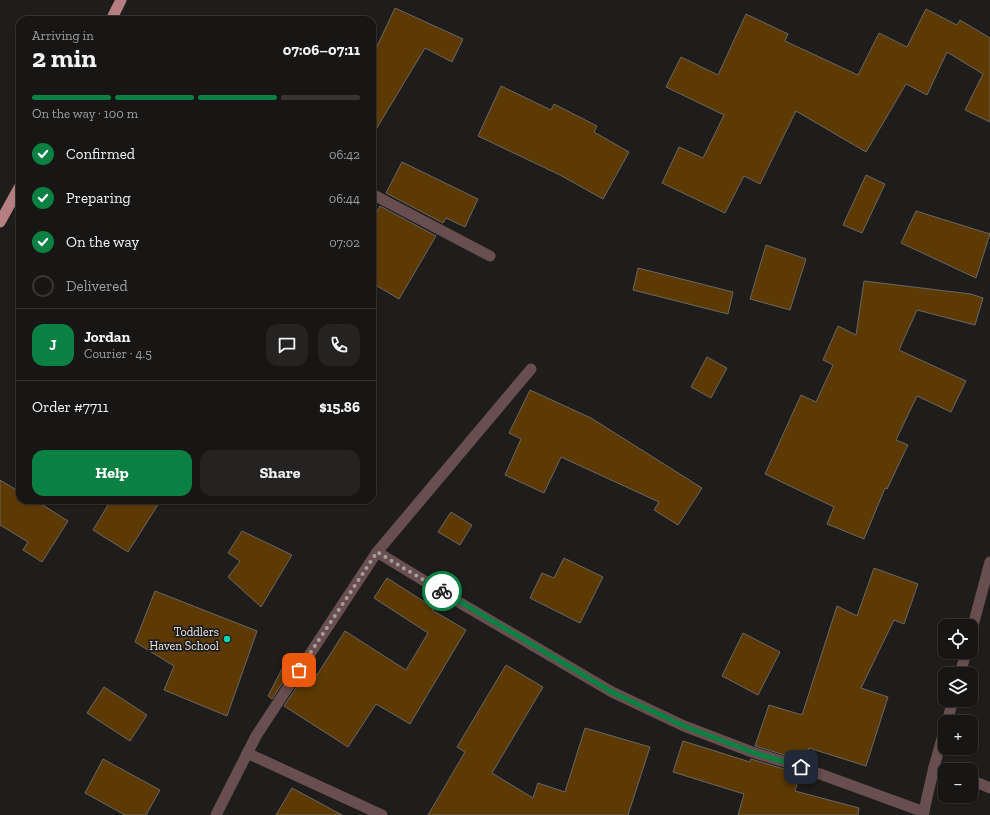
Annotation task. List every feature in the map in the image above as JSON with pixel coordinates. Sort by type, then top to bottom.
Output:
[{"type":"main road","points":[[113,16],[121,0]]},
{"type":"main road","points":[[0,222],[16,193]]},
{"type":"street","points":[[376,196],[490,256]]},
{"type":"street","points":[[216,815],[256,736],[377,552],[531,369]]},
{"type":"street","points":[[377,552],[612,692],[678,723],[752,752],[801,767],[924,813],[938,774]]},
{"type":"street","points":[[975,619],[990,562]]},
{"type":"street","points":[[248,753],[382,815]]},
{"type":"street","points":[[978,783],[990,788]]},
{"type":"building","points":[[395,8],[463,39],[452,62],[425,48],[376,129],[376,48]]},
{"type":"building","points":[[926,9],[957,25],[960,20],[990,38],[990,122],[965,110],[983,74],[947,52],[927,95],[906,84],[866,152],[796,111],[760,184],[744,176],[725,213],[662,183],[679,147],[703,158],[724,115],[666,87],[681,57],[718,75],[746,14],[788,34],[785,41],[858,75],[879,33],[907,47]]},
{"type":"building","points":[[501,86],[551,110],[554,104],[597,126],[594,132],[629,152],[603,199],[560,175],[478,136]]},
{"type":"building","points":[[402,162],[478,199],[465,227],[446,218],[443,223],[386,193]]},
{"type":"building","points":[[866,175],[885,184],[862,233],[843,225]]},
{"type":"building","points":[[380,206],[436,236],[399,299],[376,285],[376,214]]},
{"type":"building","points":[[916,211],[990,234],[976,278],[901,243]]},
{"type":"building","points":[[766,245],[806,259],[790,310],[750,299]]},
{"type":"building","points":[[638,268],[733,292],[728,314],[633,290]]},
{"type":"building","points":[[864,281],[971,294],[983,298],[975,325],[917,310],[899,350],[966,381],[951,412],[917,396],[896,440],[908,445],[887,489],[885,488],[864,539],[827,524],[834,507],[765,474],[801,395],[816,402],[833,365],[823,360],[838,326],[856,335]]},
{"type":"building","points":[[707,357],[727,368],[711,398],[691,387]]},
{"type":"building","points":[[530,390],[591,418],[702,488],[678,525],[654,510],[659,502],[561,457],[544,493],[505,475],[521,439],[509,433]]},
{"type":"building","points":[[0,480],[16,490],[16,504],[41,504],[68,521],[42,562],[23,550],[28,542],[0,525]]},
{"type":"building","points":[[109,504],[158,504],[128,552],[93,530]]},
{"type":"building","points":[[451,512],[472,525],[460,545],[438,532]]},
{"type":"building","points":[[242,531],[292,555],[261,607],[228,577],[240,561],[228,553]]},
{"type":"building","points":[[564,558],[603,577],[580,623],[530,598],[542,573],[554,578]]},
{"type":"building","points":[[874,568],[918,584],[904,624],[894,620],[861,688],[888,697],[866,766],[809,748],[804,761],[755,746],[769,705],[802,715],[837,606],[857,616]]},
{"type":"building","points":[[387,578],[434,608],[432,610],[466,630],[410,724],[376,704],[348,747],[284,706],[302,679],[310,683],[315,674],[317,675],[345,631],[406,670],[428,633],[374,598]]},
{"type":"building","points":[[155,591],[257,631],[227,716],[164,690],[174,666],[135,642]]},
{"type":"building","points":[[743,633],[780,652],[758,695],[722,676]]},
{"type":"building","points":[[506,665],[543,687],[492,773],[533,798],[538,783],[565,792],[585,728],[650,747],[628,815],[428,815],[465,752],[457,747]]},
{"type":"building","points":[[282,669],[289,673],[272,699],[268,696]]},
{"type":"building","points":[[104,687],[147,715],[130,741],[87,713]]},
{"type":"building","points":[[683,741],[750,762],[751,759],[800,774],[795,791],[859,808],[858,815],[738,815],[744,794],[673,772]]},
{"type":"building","points":[[103,759],[160,790],[146,815],[125,815],[85,793]]},
{"type":"building","points":[[292,788],[342,815],[276,815]]},
{"type":"way so far","points":[[299,670],[377,552],[442,591]]},
{"type":"place","name":"Toddlers Haven School","points":[[227,639]]},
{"type":"route","points":[[442,591],[612,692],[684,726],[752,752],[801,767]]}]
